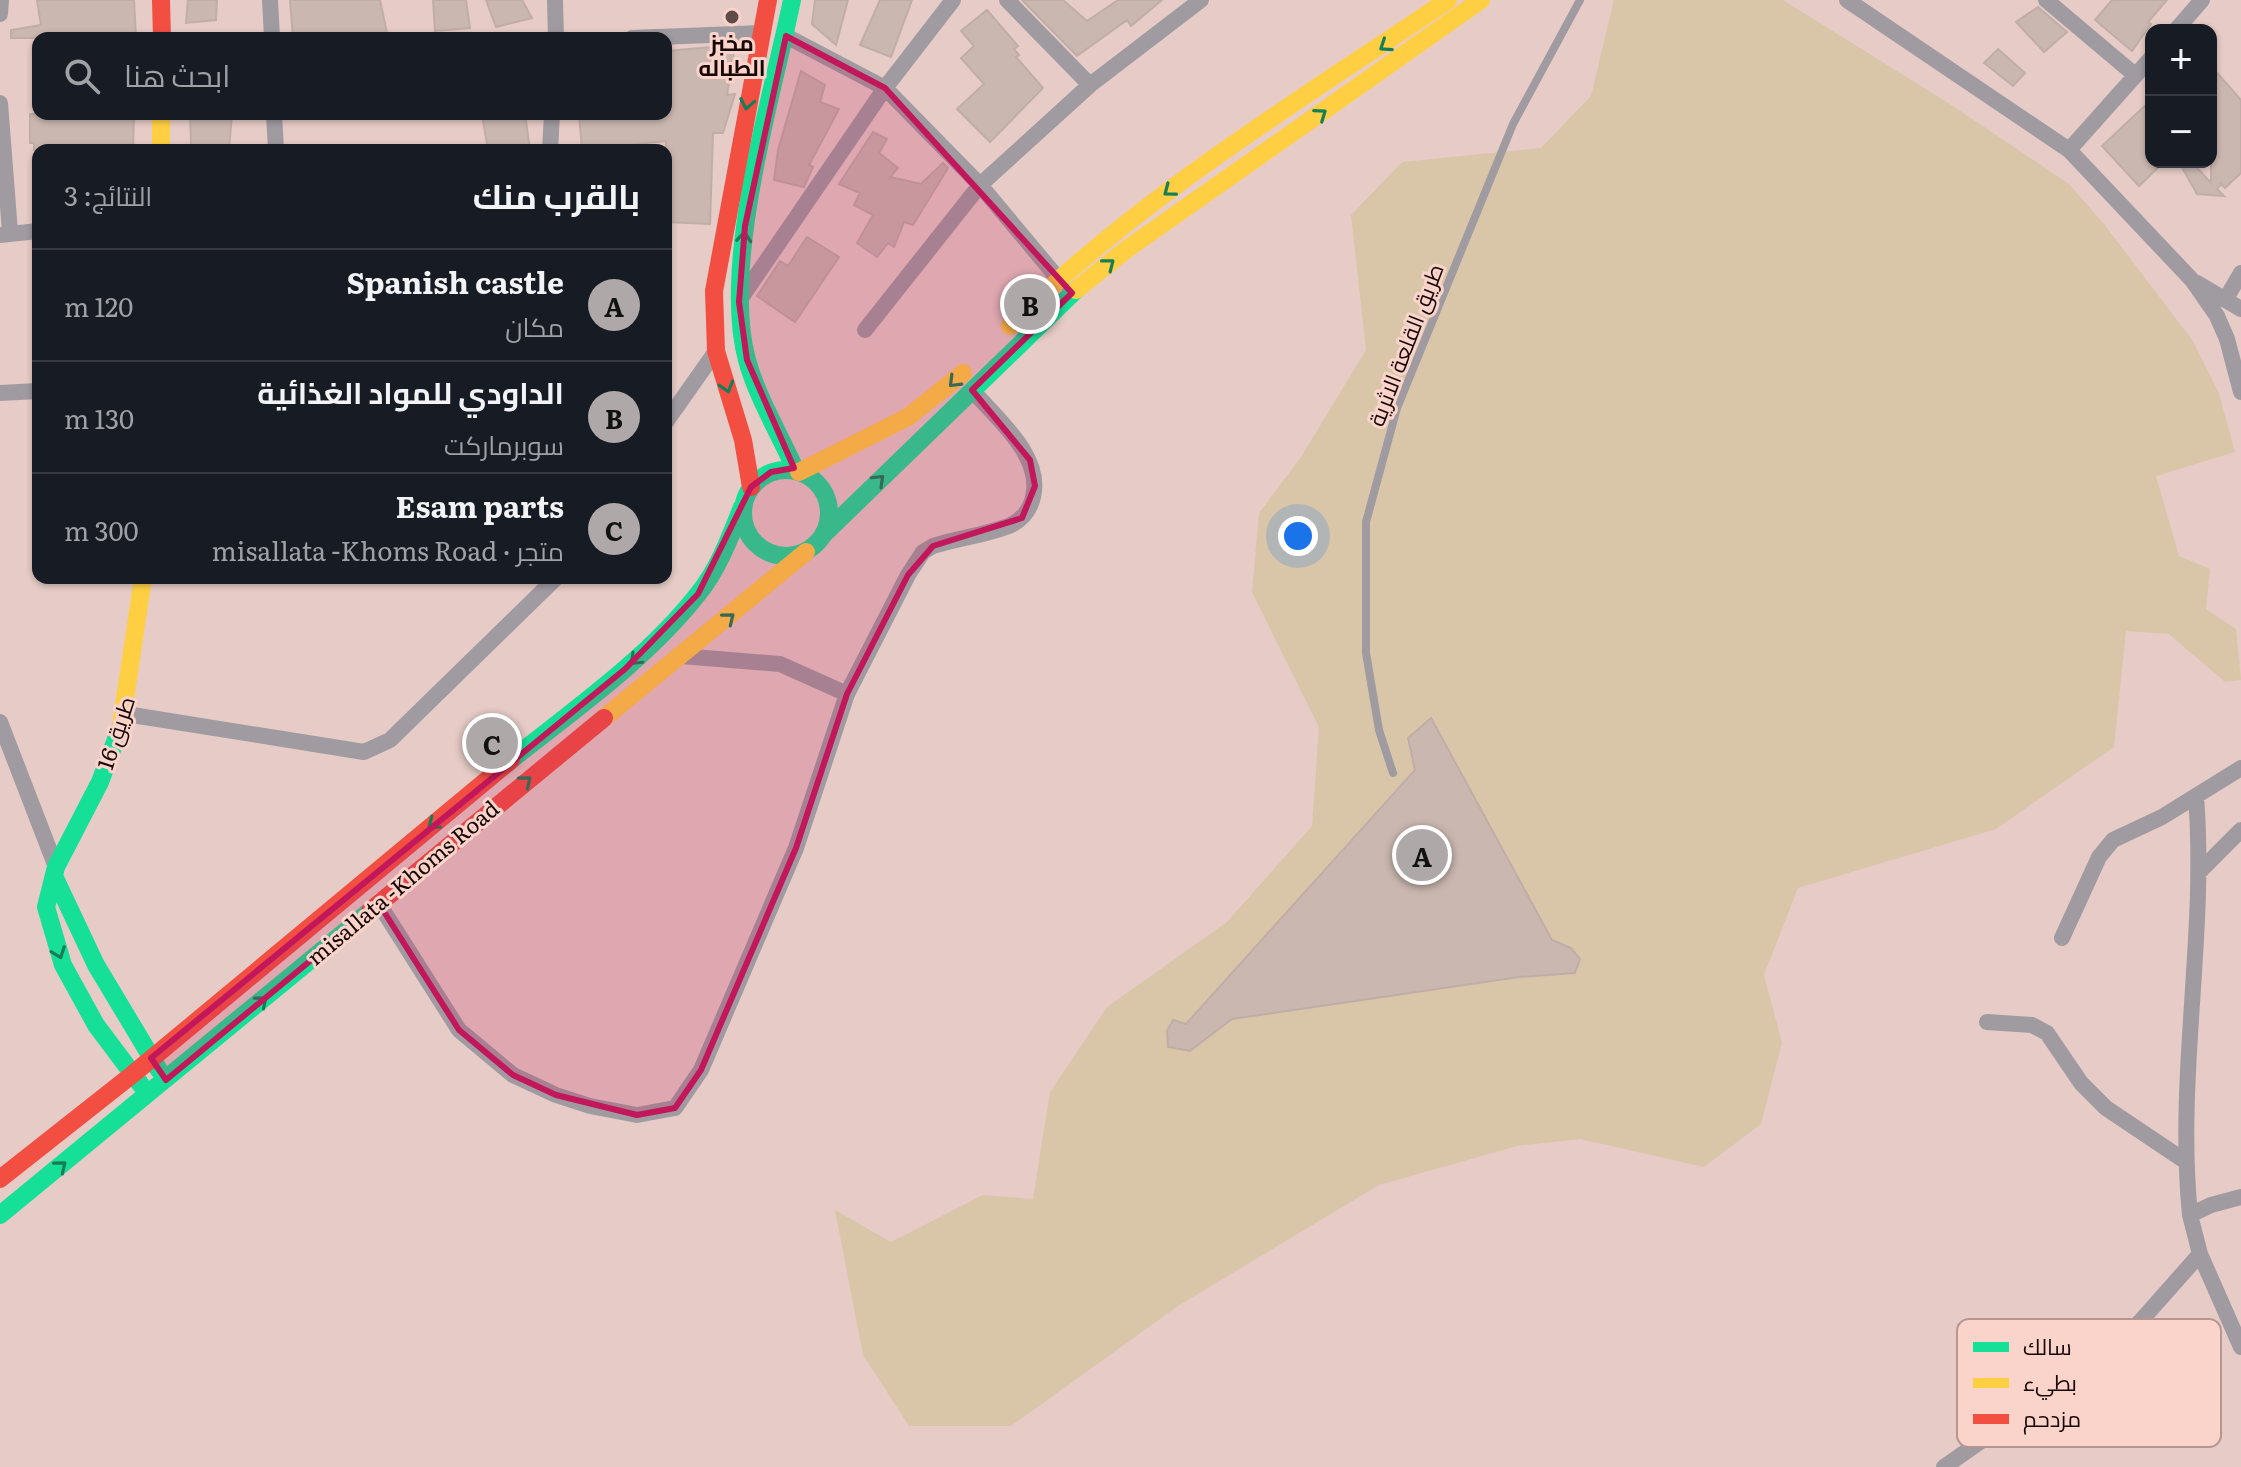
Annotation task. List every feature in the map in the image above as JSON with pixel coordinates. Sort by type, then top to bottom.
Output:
[{"type":"main road","points":[[161,0],[162,32]]},
{"type":"main road","points":[[751,487],[743,440],[716,351],[714,291],[768,0]]},
{"type":"main road","points":[[792,0],[745,226],[739,302],[747,360],[798,471],[810,478],[826,498],[829,510],[823,535]]},
{"type":"main road","points":[[1001,335],[1057,279],[1196,171],[1448,0]]},
{"type":"main road","points":[[979,358],[945,391],[908,417],[798,471],[771,472],[751,487],[742,507],[747,534],[766,552],[793,556],[806,552],[1072,293],[1127,249],[1481,0]]},
{"type":"main road","points":[[161,120],[161,144]]},
{"type":"main road","name":"misallata -Khoms Road","points":[[0,1179],[133,1074],[369,875],[625,669],[698,594],[724,553],[742,507]]},
{"type":"main road","name":"misallata -Khoms Road","points":[[0,1215],[806,552]]},
{"type":"main road","name":"طريق 16","points":[[142,584],[126,714],[100,782],[56,873],[46,907],[63,965],[96,1025],[148,1096]]},
{"type":"main road","points":[[56,873],[96,965],[166,1080]]},
{"type":"street","points":[[0,14],[1,0]]},
{"type":"street","points":[[270,0],[272,32]]},
{"type":"street","points":[[555,0],[556,32]]},
{"type":"street","points":[[739,302],[940,8],[953,0]]},
{"type":"street","points":[[1007,0],[1090,85]]},
{"type":"street","points":[[865,330],[980,185],[1090,85],[1201,0]]},
{"type":"street","points":[[1847,0],[2069,150],[2192,280],[2217,316],[2227,339],[2241,392]]},
{"type":"street","points":[[2046,0],[2135,75]]},
{"type":"street","points":[[2181,24],[2202,0]]},
{"type":"street","points":[[672,36],[762,33]]},
{"type":"street","points":[[786,36],[885,88],[980,185],[1072,293]]},
{"type":"street","points":[[2069,150],[2145,64]]},
{"type":"street","points":[[0,103],[5,234],[32,232]]},
{"type":"street","points":[[274,120],[276,144]]},
{"type":"street","points":[[550,144],[552,120]]},
{"type":"street","points":[[2225,300],[2241,273]]},
{"type":"street","points":[[2192,280],[2241,309]]},
{"type":"street","points":[[672,413],[716,351]]},
{"type":"street","points":[[379,904],[459,1030],[513,1075],[556,1095],[590,1106],[637,1115],[675,1108],[701,1070],[796,848],[847,694],[923,552],[933,546],[1010,525],[1022,518],[1031,505],[1035,486],[1030,460],[972,390]]},
{"type":"street","points":[[0,393],[32,391]]},
{"type":"street","points":[[126,714],[364,752],[390,740],[550,584]]},
{"type":"street","points":[[681,656],[780,664],[847,694]]},
{"type":"street","points":[[0,722],[56,873]]},
{"type":"street","points":[[2062,938],[2099,857],[2113,840],[2241,768]]},
{"type":"street","points":[[2196,796],[2201,870],[2185,1110],[2185,1161],[2190,1215],[2200,1254],[2241,1347]]},
{"type":"street","points":[[2201,870],[2241,830]]},
{"type":"street","points":[[1987,1022],[2032,1025],[2047,1033],[2081,1083],[2106,1108],[2185,1161]]},
{"type":"street","points":[[2190,1215],[2241,1197]]},
{"type":"street","points":[[2142,1319],[2200,1254]]},
{"type":"street","points":[[1944,1467],[1973,1447]]},
{"type":"lane","name":"طريق القلعة الاثرية","points":[[1393,773],[1379,730],[1366,653],[1366,522],[1397,408],[1513,124],[1580,0]]},
{"type":"highlighted area","points":[[786,36],[885,88],[1072,293],[972,390],[1030,460],[1035,486],[1022,518],[933,546],[908,575],[847,694],[796,848],[701,1070],[675,1108],[637,1115],[556,1095],[513,1075],[459,1030],[379,904],[166,1080],[151,1058],[625,669],[698,594],[751,487],[771,472],[794,468],[747,360],[739,302],[745,226]]},
{"type":"shaded area","points":[[1614,0],[1783,0],[1953,106],[2069,184],[2104,224],[2193,341],[2219,393],[2235,452],[2156,476],[2179,556],[2210,569],[2206,609],[2236,629],[2241,680],[2225,682],[2169,634],[2126,631],[2114,747],[1996,829],[1798,888],[1764,975],[1782,1043],[1761,1124],[1704,1167],[1580,1139],[1517,1146],[1379,1185],[1178,1306],[1011,1426],[909,1426],[863,1355],[835,1210],[891,1242],[983,1195],[1033,1199],[1050,1092],[1107,1007],[1227,922],[1312,826],[1319,727],[1252,592],[1259,513],[1301,457],[1366,350],[1351,215],[1402,162],[1541,148],[1591,96]]},
{"type":"building","points":[[37,0],[134,0],[136,32],[32,32],[32,38],[11,38],[11,30],[41,25]]},
{"type":"building","points":[[188,0],[217,0],[216,20],[186,23]]},
{"type":"building","points":[[290,0],[380,0],[387,32],[293,32]]},
{"type":"building","points":[[433,0],[466,0],[470,28],[435,31]]},
{"type":"building","points":[[486,0],[522,0],[532,18],[496,27]]},
{"type":"building","points":[[815,0],[848,0],[836,45],[812,24]]},
{"type":"building","points":[[880,0],[912,0],[891,57],[860,45]]},
{"type":"building","points":[[1022,0],[1063,0],[1087,21],[1118,0],[1162,0],[1131,26],[1127,20],[1077,56]]},
{"type":"building","points":[[2112,0],[2167,0],[2148,22],[2151,24],[2145,24],[2145,33],[2132,51],[2095,20]]},
{"type":"building","points":[[2038,7],[2067,32],[2044,52],[2016,22]]},
{"type":"building","points":[[987,10],[1018,46],[1014,49],[1019,55],[1016,57],[1043,88],[990,142],[957,109],[984,84],[961,58],[974,46],[961,31]]},
{"type":"building","points":[[735,45],[727,95],[735,94],[723,133],[713,133],[710,224],[672,222],[672,144],[666,144],[666,141],[582,144],[580,120],[672,120],[672,50]]},
{"type":"building","points":[[1998,49],[2025,73],[2013,86],[1984,63]]},
{"type":"building","points":[[801,71],[825,85],[820,102],[839,109],[809,165],[813,167],[804,187],[774,180],[778,150]]},
{"type":"building","points":[[2217,73],[2241,100],[2241,173],[2225,188],[2221,184],[2217,189],[2224,196],[2197,194],[2182,168],[2197,168],[2211,183],[2211,168],[2217,168]]},
{"type":"building","points":[[2145,106],[2145,168],[2158,168],[2139,186],[2102,146]]},
{"type":"building","points":[[30,114],[32,120],[134,120],[133,144],[30,143]]},
{"type":"building","points":[[190,120],[231,120],[229,144],[191,144]]},
{"type":"building","points":[[483,120],[526,120],[529,144],[487,144]]},
{"type":"building","points":[[873,132],[887,139],[879,153],[898,168],[890,177],[921,184],[943,163],[948,168],[913,225],[904,222],[894,247],[888,243],[877,257],[857,243],[873,215],[854,205],[860,193],[839,184]]},
{"type":"building","points":[[807,237],[839,257],[795,322],[757,296],[780,261],[788,266]]},
{"type":"building","points":[[1431,718],[1552,940],[1571,948],[1580,959],[1575,973],[1519,977],[1232,1019],[1190,1051],[1168,1047],[1167,1031],[1173,1020],[1186,1024],[1415,770],[1408,738]]},
{"type":"traffic: fast","points":[[792,0],[752,181],[740,277],[741,321],[751,374],[796,471]]},
{"type":"traffic: fast","points":[[823,535],[1076,290]]},
{"type":"traffic: fast","points":[[786,470],[803,473],[817,482],[826,496],[829,513],[826,530],[817,544],[803,553],[786,556],[769,553],[755,544],[746,530],[743,513],[746,496],[755,482],[769,473],[786,470]]},
{"type":"traffic: fast","points":[[511,760],[633,662],[678,618],[712,574],[742,507]]},
{"type":"traffic: fast","points":[[121,726],[100,782],[56,867],[46,907],[63,965],[96,1025],[141,1085]]},
{"type":"traffic: fast","points":[[55,878],[96,965],[159,1070]]},
{"type":"traffic: fast","points":[[0,1215],[370,911]]},
{"type":"traffic: slow","points":[[1010,326],[1060,279],[1166,193],[1448,0]]},
{"type":"traffic: slow","points":[[1076,290],[1127,249],[1481,0]]},
{"type":"traffic: slow","points":[[161,120],[161,144]]},
{"type":"traffic: slow","points":[[799,472],[908,417],[963,373]]},
{"type":"traffic: slow","points":[[604,718],[806,552]]},
{"type":"traffic: slow","points":[[121,726],[142,584]]},
{"type":"traffic: jam","points":[[161,0],[162,32]]},
{"type":"traffic: jam","points":[[751,487],[743,440],[716,351],[714,291],[768,0]]},
{"type":"traffic: jam","points":[[370,911],[604,718]]},
{"type":"traffic: jam","points":[[0,1179],[133,1074],[511,760]]},
{"type":"place","name":"مخبز الطباله","points":[[732,17]]},
{"type":"place","name":"الداودي للمواد الغذائية","points":[[1030,304]]},
{"type":"place","name":"Esam parts","points":[[492,743]]},
{"type":"place","name":"Spanish castle","points":[[1422,855]]}]
